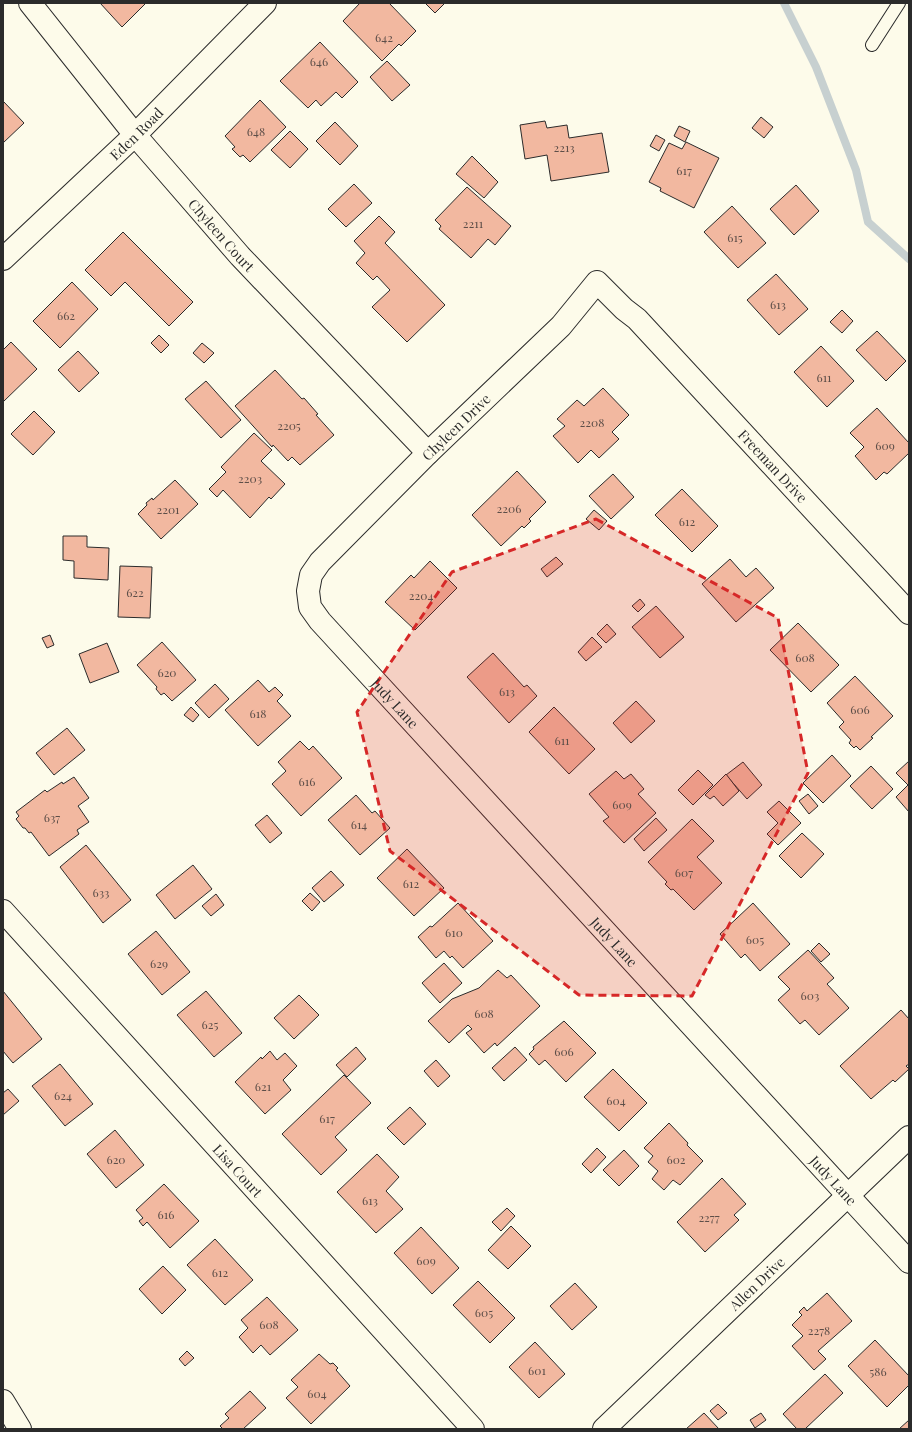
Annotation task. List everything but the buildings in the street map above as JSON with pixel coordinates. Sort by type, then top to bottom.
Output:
[{"type":"main road","name":"Chyleen Court","points":[[30,3],[135,135],[240,256],[428,453]]},
{"type":"main road","name":"Eden Road","points":[[3,258],[135,135],[265,3]]},
{"type":"main road","name":"Chyleen Drive","points":[[320,621],[310,607],[308,591],[311,575],[320,562],[428,453],[561,326],[597,282],[624,310],[637,319]]},
{"type":"main road","name":"Freeman Drive","points":[[637,319],[909,613]]},
{"type":"main road","name":"Judy Lane","points":[[320,621],[909,1262]]},
{"type":"main road","name":"Lisa Court","points":[[3,911],[473,1429]]},
{"type":"main road","name":"Allen Drive","points":[[604,1429],[847,1195],[909,1138]]},
{"type":"main road","points":[[3,1402],[20,1429]]},
{"type":"lane","points":[[872,45],[899,3]]},
{"type":"highlighted area","points":[[596,519],[778,618],[808,773],[692,996],[579,995],[390,851],[357,712],[452,572]]},
{"type":"waterway","points":[[784,3],[816,67],[856,170],[868,222],[909,259]]}]
